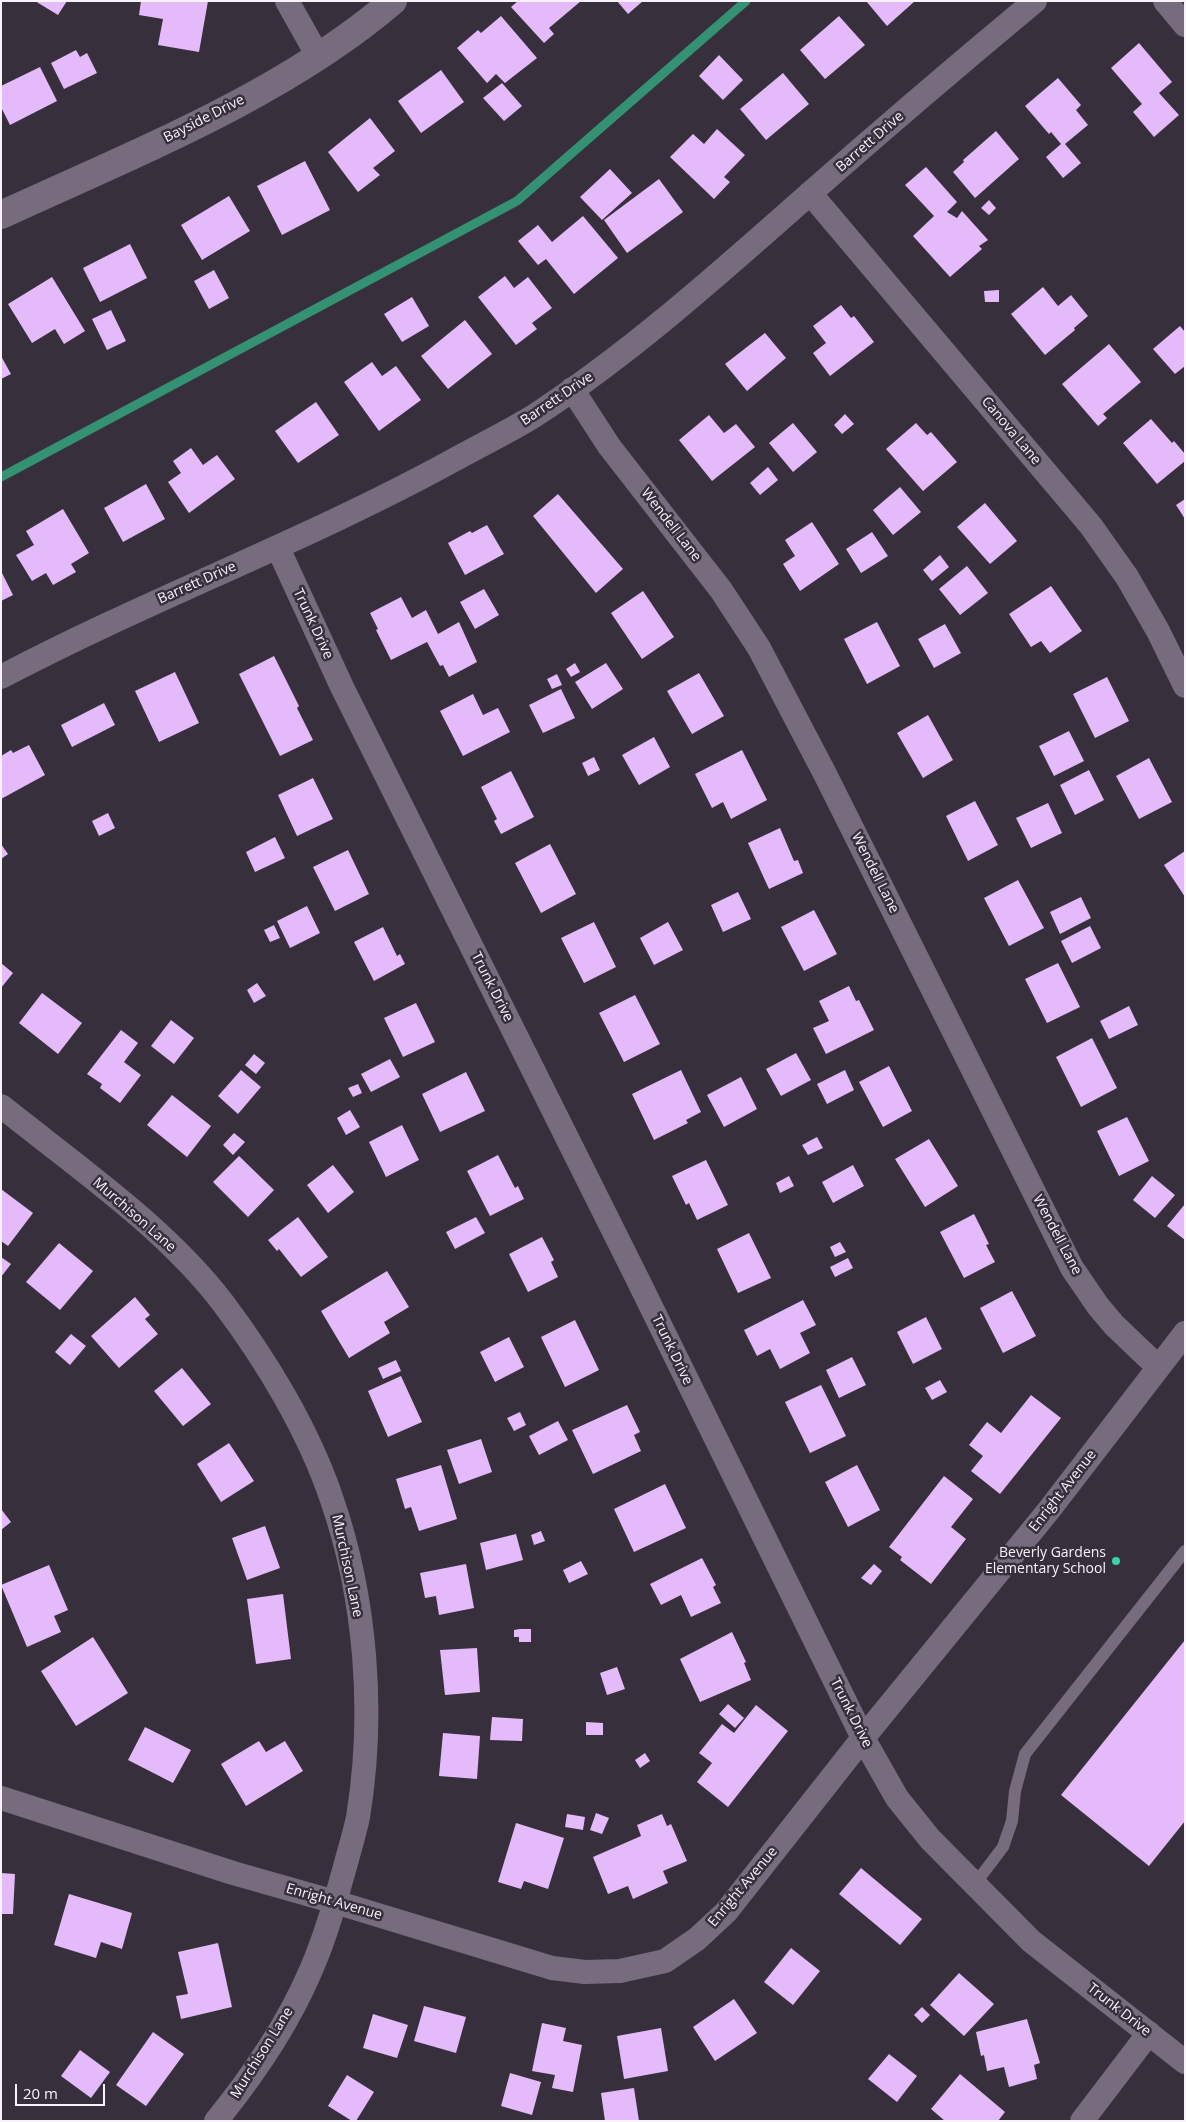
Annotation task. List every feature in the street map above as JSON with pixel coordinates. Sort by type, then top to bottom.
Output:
[{"type":"street","points":[[287,1],[318,56]]},
{"type":"street","name":"Bayside Drive","points":[[1,215],[181,132],[269,87],[318,56],[393,1]]},
{"type":"street","name":"Barrett Drive","points":[[1,677],[66,643],[202,579],[278,548],[410,484],[532,417],[603,368],[732,262],[1035,1]]},
{"type":"street","points":[[1164,1],[1185,25]]},
{"type":"street","name":"Canova Lane","points":[[810,193],[1091,526],[1127,577],[1158,631],[1185,686]]},
{"type":"street","name":"Wendell Lane","points":[[572,390],[609,446],[721,590],[759,648],[830,783],[1072,1268],[1098,1306],[1114,1325],[1158,1367]]},
{"type":"street","name":"Trunk Drive","points":[[278,548],[342,687],[637,1278],[863,1738],[897,1798],[930,1839],[1031,1941],[1185,2062]]},
{"type":"street","name":"Murchison Lane","points":[[1,1106],[139,1217],[182,1256],[221,1301],[256,1349],[300,1425],[332,1499],[351,1573],[361,1630],[366,1691],[364,1761],[358,1818],[335,1902],[311,1971],[280,2030],[230,2104],[216,2121]]},
{"type":"street","name":"Enright Avenue","points":[[1,1798],[233,1874],[335,1902],[552,1968],[585,1972],[620,1971],[665,1961],[697,1939],[726,1912],[863,1738],[1049,1510],[1185,1334]]},
{"type":"street","points":[[1082,2121],[1149,2033]]},
{"type":"lane","points":[[975,1884],[1003,1847],[1012,1821],[1014,1791],[1025,1754],[1185,1551]]},
{"type":"building","points":[[35,1],[67,1],[58,15]]},
{"type":"building","points":[[141,1],[208,1],[199,52],[158,45],[163,19],[139,15]]},
{"type":"building","points":[[518,1],[581,1],[549,28],[554,34],[544,43],[511,7]]},
{"type":"building","points":[[617,1],[643,1],[628,14]]},
{"type":"building","points":[[866,1],[915,1],[887,26]]},
{"type":"building","points":[[501,16],[537,58],[505,83],[496,74],[487,83],[457,48],[478,30],[481,33]]},
{"type":"building","points":[[839,16],[865,45],[825,79],[800,50]]},
{"type":"building","points":[[1139,43],[1172,82],[1159,93],[1179,115],[1154,137],[1133,112],[1142,104],[1111,68]]},
{"type":"building","points":[[76,50],[80,57],[87,53],[97,73],[64,89],[51,63]]},
{"type":"building","points":[[719,55],[743,80],[723,100],[699,76]]},
{"type":"building","points":[[40,67],[57,101],[10,125],[1,107],[1,86]]},
{"type":"building","points":[[441,70],[464,102],[421,133],[398,101]]},
{"type":"building","points":[[783,73],[809,104],[766,140],[740,109]]},
{"type":"building","points":[[1058,78],[1081,105],[1076,110],[1088,125],[1065,144],[1081,163],[1063,178],[1046,157],[1061,144],[1051,132],[1049,134],[1025,106]]},
{"type":"building","points":[[502,83],[522,106],[504,121],[483,98]]},
{"type":"building","points":[[370,118],[395,151],[373,168],[380,175],[358,192],[328,152]]},
{"type":"building","points":[[717,129],[745,155],[724,177],[730,182],[714,199],[670,157],[693,134],[704,144]]},
{"type":"building","points":[[996,131],[1019,159],[975,198],[953,172],[964,162],[963,160]]},
{"type":"building","points":[[305,161],[330,210],[282,235],[257,186]]},
{"type":"building","points":[[926,167],[957,202],[947,212],[957,218],[962,211],[988,240],[979,246],[982,249],[950,277],[913,236],[934,216],[905,185]]},
{"type":"building","points":[[610,169],[632,193],[602,220],[580,197]]},
{"type":"building","points":[[659,179],[683,212],[627,253],[604,220]]},
{"type":"building","points":[[229,196],[250,231],[202,260],[181,225]]},
{"type":"building","points":[[989,200],[996,208],[989,215],[981,208]]},
{"type":"building","points":[[583,216],[618,258],[574,294],[546,259],[538,265],[518,241],[538,225],[552,242]]},
{"type":"building","points":[[130,244],[147,278],[100,302],[83,268]]},
{"type":"building","points":[[214,270],[229,298],[209,309],[194,281]]},
{"type":"building","points":[[505,276],[514,288],[528,277],[552,308],[532,323],[537,329],[516,345],[478,297]]},
{"type":"building","points":[[52,277],[85,331],[64,344],[55,329],[32,343],[8,304]]},
{"type":"building","points":[[1043,287],[1058,306],[1071,295],[1088,316],[1074,328],[1075,330],[1045,355],[1011,314]]},
{"type":"building","points":[[999,290],[999,302],[985,302],[984,291]]},
{"type":"building","points":[[412,297],[429,326],[402,342],[384,314]]},
{"type":"building","points":[[841,305],[851,318],[854,316],[874,342],[830,376],[813,353],[826,343],[813,326]]},
{"type":"building","points":[[111,310],[126,341],[107,350],[92,319]]},
{"type":"building","points":[[465,320],[492,354],[448,389],[421,356]]},
{"type":"building","points":[[1180,326],[1185,332],[1185,366],[1175,374],[1153,349]]},
{"type":"building","points":[[765,333],[786,358],[747,391],[725,364]]},
{"type":"building","points":[[1109,344],[1141,382],[1103,414],[1107,418],[1098,426],[1062,384]]},
{"type":"building","points":[[1,356],[11,374],[1,379]]},
{"type":"building","points":[[372,362],[382,376],[396,366],[421,400],[379,431],[344,382]]},
{"type":"building","points":[[316,402],[339,435],[298,463],[275,431]]},
{"type":"building","points":[[845,414],[854,424],[842,434],[834,425]]},
{"type":"building","points":[[709,415],[724,433],[736,424],[755,447],[712,481],[679,440]]},
{"type":"building","points":[[1151,419],[1172,443],[1174,441],[1185,454],[1185,461],[1157,484],[1123,443]]},
{"type":"building","points":[[793,423],[817,452],[793,472],[769,443]]},
{"type":"building","points":[[916,423],[927,435],[931,432],[957,462],[923,491],[886,449]]},
{"type":"building","points":[[191,448],[203,465],[217,455],[235,479],[189,513],[168,482],[181,473],[173,461]]},
{"type":"building","points":[[768,467],[778,480],[760,495],[750,483]]},
{"type":"building","points":[[146,484],[165,519],[123,542],[104,508]]},
{"type":"building","points":[[900,487],[921,512],[893,535],[873,510]]},
{"type":"building","points":[[558,494],[623,569],[596,593],[533,516]]},
{"type":"building","points":[[1185,499],[1185,519],[1176,505]]},
{"type":"building","points":[[985,503],[1017,541],[990,564],[957,527]]},
{"type":"building","points":[[63,509],[89,553],[71,564],[76,572],[53,585],[46,573],[32,581],[16,555],[34,545],[26,531]]},
{"type":"building","points":[[812,522],[839,564],[800,591],[783,564],[795,556],[785,540]]},
{"type":"building","points":[[487,525],[504,554],[465,575],[448,543],[470,531],[472,533]]},
{"type":"building","points":[[872,532],[888,556],[861,573],[846,549]]},
{"type":"building","points":[[940,555],[949,567],[932,581],[923,570]]},
{"type":"building","points":[[967,566],[988,593],[960,615],[939,589]]},
{"type":"building","points":[[1,571],[13,595],[1,601]]},
{"type":"building","points":[[1051,586],[1082,631],[1050,653],[1041,641],[1031,647],[1009,614]]},
{"type":"building","points":[[484,589],[499,615],[475,629],[460,602]]},
{"type":"building","points":[[643,591],[674,637],[642,659],[611,613]]},
{"type":"building","points":[[401,597],[412,618],[426,610],[438,634],[459,622],[477,662],[449,677],[443,665],[440,666],[427,642],[391,660],[370,613]]},
{"type":"building","points":[[877,622],[900,666],[867,684],[844,639]]},
{"type":"building","points":[[945,624],[961,653],[934,668],[918,639]]},
{"type":"building","points":[[274,656],[299,706],[297,708],[313,740],[280,756],[239,674]]},
{"type":"building","points":[[575,663],[580,672],[571,677],[566,669]]},
{"type":"building","points":[[606,663],[623,689],[592,709],[575,682]]},
{"type":"building","points":[[175,672],[199,723],[159,742],[135,691]]},
{"type":"building","points":[[699,673],[724,716],[692,734],[667,691]]},
{"type":"building","points":[[557,674],[562,685],[552,689],[547,679]]},
{"type":"building","points":[[1107,677],[1129,721],[1095,738],[1073,694]]},
{"type":"building","points":[[561,689],[575,718],[543,733],[529,705]]},
{"type":"building","points":[[473,694],[483,715],[498,708],[510,732],[463,756],[440,711]]},
{"type":"building","points":[[104,703],[115,725],[72,747],[61,725]]},
{"type":"building","points":[[928,715],[953,760],[923,778],[897,733]]},
{"type":"building","points":[[1069,731],[1084,761],[1054,776],[1039,746]]},
{"type":"building","points":[[654,737],[670,767],[639,785],[622,755]]},
{"type":"building","points":[[29,745],[45,775],[1,799],[1,756],[11,750],[13,753]]},
{"type":"building","points":[[742,750],[767,800],[731,819],[723,802],[712,808],[695,774]]},
{"type":"building","points":[[594,757],[600,770],[588,776],[582,763]]},
{"type":"building","points":[[1149,758],[1172,802],[1139,819],[1116,776]]},
{"type":"building","points":[[1089,770],[1104,800],[1075,815],[1060,785]]},
{"type":"building","points":[[511,771],[534,817],[501,834],[494,821],[497,819],[481,787]]},
{"type":"building","points":[[313,778],[333,819],[297,836],[278,795]]},
{"type":"building","points":[[975,801],[998,845],[968,861],[946,816]]},
{"type":"building","points":[[1048,803],[1062,833],[1031,848],[1016,818]]},
{"type":"building","points":[[108,813],[115,828],[99,836],[92,821]]},
{"type":"building","points":[[780,828],[794,861],[798,860],[803,873],[769,889],[748,843]]},
{"type":"building","points":[[275,837],[285,858],[255,872],[246,852]]},
{"type":"building","points":[[1,844],[8,854],[1,859]]},
{"type":"building","points":[[550,844],[576,894],[541,913],[515,863]]},
{"type":"building","points":[[348,850],[369,894],[335,911],[313,867]]},
{"type":"building","points":[[1185,851],[1185,897],[1164,865]]},
{"type":"building","points":[[1018,880],[1044,928],[1009,946],[984,898]]},
{"type":"building","points":[[738,892],[751,919],[723,932],[711,905]]},
{"type":"building","points":[[1081,897],[1091,918],[1060,934],[1050,912]]},
{"type":"building","points":[[307,906],[320,933],[290,948],[277,921]]},
{"type":"building","points":[[814,910],[837,954],[804,971],[781,927]]},
{"type":"building","points":[[594,922],[616,967],[584,983],[561,938]]},
{"type":"building","points":[[668,922],[683,950],[654,965],[640,938]]},
{"type":"building","points":[[274,925],[280,938],[270,942],[264,930]]},
{"type":"building","points":[[1090,926],[1101,948],[1072,963],[1061,941]]},
{"type":"building","points":[[383,927],[397,956],[400,954],[405,964],[374,981],[354,942]]},
{"type":"building","points":[[1,963],[13,973],[1,988]]},
{"type":"building","points":[[1058,963],[1080,1007],[1047,1023],[1025,979]]},
{"type":"building","points":[[257,983],[266,996],[254,1003],[247,990]]},
{"type":"building","points":[[849,986],[856,1001],[859,1000],[874,1030],[826,1054],[813,1028],[829,1021],[819,1001]]},
{"type":"building","points":[[42,993],[82,1023],[58,1054],[19,1023]]},
{"type":"building","points":[[635,995],[660,1044],[624,1062],[599,1013]]},
{"type":"building","points":[[416,1003],[435,1042],[403,1057],[384,1018]]},
{"type":"building","points":[[1129,1006],[1138,1025],[1109,1039],[1100,1021]]},
{"type":"building","points":[[171,1020],[194,1038],[174,1064],[151,1046]]},
{"type":"building","points":[[121,1030],[138,1043],[124,1062],[141,1075],[120,1103],[100,1088],[102,1084],[87,1074]]},
{"type":"building","points":[[1092,1038],[1117,1088],[1081,1107],[1056,1057]]},
{"type":"building","points":[[796,1053],[811,1080],[781,1096],[766,1069]]},
{"type":"building","points":[[254,1054],[265,1063],[256,1074],[245,1065]]},
{"type":"building","points":[[390,1059],[400,1077],[371,1092],[361,1074]]},
{"type":"building","points":[[889,1066],[912,1111],[883,1127],[859,1082]]},
{"type":"building","points":[[241,1070],[261,1087],[238,1114],[218,1096]]},
{"type":"building","points":[[681,1070],[701,1112],[686,1120],[688,1123],[654,1140],[632,1094]]},
{"type":"building","points":[[845,1070],[854,1090],[827,1104],[817,1084]]},
{"type":"building","points":[[466,1072],[485,1111],[440,1132],[422,1094]]},
{"type":"building","points":[[741,1077],[757,1109],[724,1127],[707,1095]]},
{"type":"building","points":[[358,1084],[362,1093],[353,1097],[348,1088]]},
{"type":"building","points":[[172,1095],[211,1126],[187,1157],[147,1125]]},
{"type":"building","points":[[350,1110],[360,1127],[346,1135],[337,1118]]},
{"type":"building","points":[[1127,1117],[1149,1161],[1119,1176],[1097,1131]]},
{"type":"building","points":[[402,1125],[419,1160],[386,1177],[369,1142]]},
{"type":"building","points":[[234,1133],[245,1142],[233,1155],[223,1145]]},
{"type":"building","points":[[817,1137],[823,1148],[808,1155],[802,1145]]},
{"type":"building","points":[[929,1139],[958,1186],[925,1207],[895,1159]]},
{"type":"building","points":[[498,1155],[515,1188],[518,1186],[524,1199],[490,1216],[467,1171]]},
{"type":"building","points":[[239,1156],[274,1190],[248,1217],[213,1182]]},
{"type":"building","points":[[706,1160],[728,1205],[697,1220],[689,1203],[686,1205],[672,1176]]},
{"type":"building","points":[[333,1165],[354,1192],[328,1213],[307,1185]]},
{"type":"building","points":[[853,1165],[864,1186],[833,1203],[822,1182]]},
{"type":"building","points":[[789,1176],[794,1186],[780,1193],[776,1183]]},
{"type":"building","points":[[1152,1176],[1175,1195],[1155,1218],[1133,1200]]},
{"type":"building","points":[[1,1189],[33,1213],[8,1246],[1,1241]]},
{"type":"building","points":[[1185,1204],[1185,1240],[1167,1226]]},
{"type":"building","points":[[974,1214],[989,1244],[986,1245],[995,1262],[964,1278],[940,1232]]},
{"type":"building","points":[[298,1217],[328,1257],[301,1277],[279,1249],[277,1251],[268,1240]]},
{"type":"building","points":[[476,1217],[485,1233],[455,1249],[446,1232]]},
{"type":"building","points":[[749,1233],[771,1278],[738,1293],[717,1249]]},
{"type":"building","points":[[542,1237],[554,1260],[551,1262],[558,1277],[528,1292],[509,1254]]},
{"type":"building","points":[[840,1242],[846,1252],[835,1257],[830,1247]]},
{"type":"building","points":[[59,1243],[93,1271],[60,1310],[26,1282]]},
{"type":"building","points":[[1,1257],[11,1264],[1,1277]]},
{"type":"building","points":[[848,1258],[853,1268],[835,1277],[830,1267]]},
{"type":"building","points":[[387,1271],[409,1307],[384,1322],[390,1333],[349,1358],[321,1311]]},
{"type":"building","points":[[1012,1291],[1036,1336],[1003,1353],[980,1308]]},
{"type":"building","points":[[135,1297],[150,1315],[145,1319],[158,1334],[119,1368],[91,1336]]},
{"type":"building","points":[[803,1300],[816,1325],[800,1333],[810,1353],[780,1369],[770,1349],[757,1356],[744,1330]]},
{"type":"building","points":[[926,1317],[942,1349],[913,1364],[897,1332]]},
{"type":"building","points":[[575,1320],[599,1370],[565,1387],[541,1337]]},
{"type":"building","points":[[71,1334],[86,1346],[70,1365],[55,1352]]},
{"type":"building","points":[[509,1337],[524,1367],[495,1382],[480,1352]]},
{"type":"building","points":[[852,1357],[866,1385],[839,1398],[826,1370]]},
{"type":"building","points":[[396,1360],[401,1371],[383,1379],[378,1368]]},
{"type":"building","points":[[182,1368],[211,1404],[183,1426],[154,1391]]},
{"type":"building","points":[[401,1376],[422,1422],[388,1437],[368,1391]]},
{"type":"building","points":[[940,1380],[947,1392],[932,1400],[925,1388]]},
{"type":"building","points":[[821,1385],[846,1436],[810,1453],[785,1402]]},
{"type":"building","points":[[1031,1395],[1061,1418],[1000,1494],[971,1471],[983,1456],[969,1445],[987,1422],[1001,1433]]},
{"type":"building","points":[[627,1405],[640,1432],[634,1435],[641,1451],[593,1474],[572,1430]]},
{"type":"building","points":[[520,1412],[526,1425],[514,1431],[507,1418]]},
{"type":"building","points":[[558,1421],[568,1440],[539,1455],[529,1436]]},
{"type":"building","points":[[481,1439],[492,1472],[459,1484],[447,1450]]},
{"type":"building","points":[[229,1443],[254,1481],[221,1502],[197,1464]]},
{"type":"building","points":[[441,1465],[457,1519],[419,1531],[411,1507],[405,1509],[396,1479]]},
{"type":"building","points":[[857,1465],[880,1510],[848,1527],[825,1482]]},
{"type":"building","points":[[944,1476],[973,1499],[951,1527],[966,1539],[931,1584],[900,1560],[902,1557],[889,1547]]},
{"type":"building","points":[[665,1484],[686,1528],[634,1552],[614,1509]]},
{"type":"building","points":[[1,1509],[11,1522],[1,1530]]},
{"type":"building","points":[[265,1526],[280,1568],[247,1580],[232,1538]]},
{"type":"building","points":[[541,1531],[545,1541],[534,1545],[531,1535]]},
{"type":"building","points":[[516,1534],[523,1560],[486,1570],[480,1543]]},
{"type":"building","points":[[702,1558],[716,1585],[713,1587],[721,1603],[691,1617],[681,1595],[661,1605],[650,1584]]},
{"type":"building","points":[[581,1561],[588,1574],[569,1583],[563,1570]]},
{"type":"building","points":[[466,1564],[474,1608],[439,1615],[436,1596],[425,1598],[420,1573]]},
{"type":"building","points":[[874,1564],[882,1571],[871,1585],[861,1578]]},
{"type":"building","points":[[49,1565],[68,1610],[54,1616],[61,1632],[27,1647],[1,1585]]},
{"type":"building","points":[[283,1594],[291,1659],[256,1664],[247,1599]]},
{"type":"building","points":[[531,1629],[531,1642],[519,1642],[519,1637],[514,1637],[514,1630]]},
{"type":"building","points":[[732,1632],[746,1662],[744,1663],[751,1680],[700,1702],[680,1659]]},
{"type":"building","points":[[93,1637],[128,1693],[76,1726],[41,1671]]},
{"type":"building","points":[[1185,1640],[1185,1821],[1149,1866],[1061,1795]]},
{"type":"building","points":[[477,1648],[480,1692],[445,1695],[440,1650]]},
{"type":"building","points":[[617,1667],[625,1689],[607,1695],[600,1673]]},
{"type":"building","points":[[728,1704],[744,1718],[735,1728],[719,1714]]},
{"type":"building","points":[[756,1705],[788,1731],[728,1807],[697,1782],[712,1763],[699,1753],[722,1724],[734,1733]]},
{"type":"building","points":[[492,1717],[523,1719],[522,1741],[490,1740]]},
{"type":"building","points":[[586,1722],[603,1723],[603,1735],[586,1735]]},
{"type":"building","points":[[145,1727],[191,1750],[173,1783],[128,1760]]},
{"type":"building","points":[[443,1733],[480,1736],[477,1779],[439,1776]]},
{"type":"building","points":[[259,1741],[266,1752],[285,1741],[303,1771],[246,1806],[221,1764]]},
{"type":"building","points":[[645,1753],[650,1761],[640,1768],[635,1760]]},
{"type":"building","points":[[596,1813],[609,1818],[602,1834],[590,1830]]},
{"type":"building","points":[[567,1814],[585,1817],[583,1830],[565,1827]]},
{"type":"building","points":[[662,1814],[667,1826],[671,1824],[687,1861],[663,1871],[668,1883],[633,1899],[628,1886],[608,1894],[593,1857],[641,1836],[637,1825]]},
{"type":"building","points":[[516,1823],[564,1838],[548,1889],[524,1881],[521,1889],[498,1882]]},
{"type":"building","points":[[861,1868],[922,1919],[900,1945],[839,1894]]},
{"type":"building","points":[[1,1873],[15,1874],[13,1914],[1,1914]]},
{"type":"building","points":[[69,1894],[132,1913],[122,1949],[101,1942],[96,1958],[54,1945]]},
{"type":"building","points":[[218,1943],[232,2007],[181,2019],[176,1996],[188,1994],[178,1952]]},
{"type":"building","points":[[791,1948],[820,1971],[793,2005],[764,1982]]},
{"type":"building","points":[[959,1973],[994,2004],[964,2036],[930,2005]]},
{"type":"building","points":[[734,1999],[757,2033],[715,2061],[693,2027]]},
{"type":"building","points":[[424,2006],[466,2017],[456,2053],[414,2041]]},
{"type":"building","points":[[922,2007],[930,2015],[922,2023],[914,2015]]},
{"type":"building","points":[[373,2014],[408,2025],[397,2058],[363,2048]]},
{"type":"building","points":[[1027,2019],[1040,2063],[1034,2065],[1037,2079],[1009,2087],[1004,2067],[987,2071],[984,2055],[981,2056],[976,2032]]},
{"type":"building","points":[[542,2023],[566,2028],[563,2041],[582,2045],[573,2092],[552,2088],[555,2075],[532,2071]]},
{"type":"building","points":[[661,2028],[668,2071],[624,2079],[617,2036]]},
{"type":"building","points":[[153,2032],[184,2054],[146,2106],[116,2085]]},
{"type":"building","points":[[80,2050],[110,2072],[91,2098],[61,2076]]},
{"type":"building","points":[[889,2054],[917,2076],[897,2102],[868,2079]]},
{"type":"building","points":[[510,2073],[541,2082],[532,2115],[501,2106]]},
{"type":"building","points":[[960,2074],[1005,2112],[998,2121],[945,2121],[931,2109]]},
{"type":"building","points":[[347,2075],[374,2092],[356,2121],[352,2121],[328,2106]]},
{"type":"building","points":[[634,2088],[639,2121],[605,2121],[601,2093]]},
{"type":"waterway","points":[[1,477],[517,201],[746,1]]},
{"type":"place","name":"Beverly Gardens Elementary School","points":[[1116,1561]]}]
